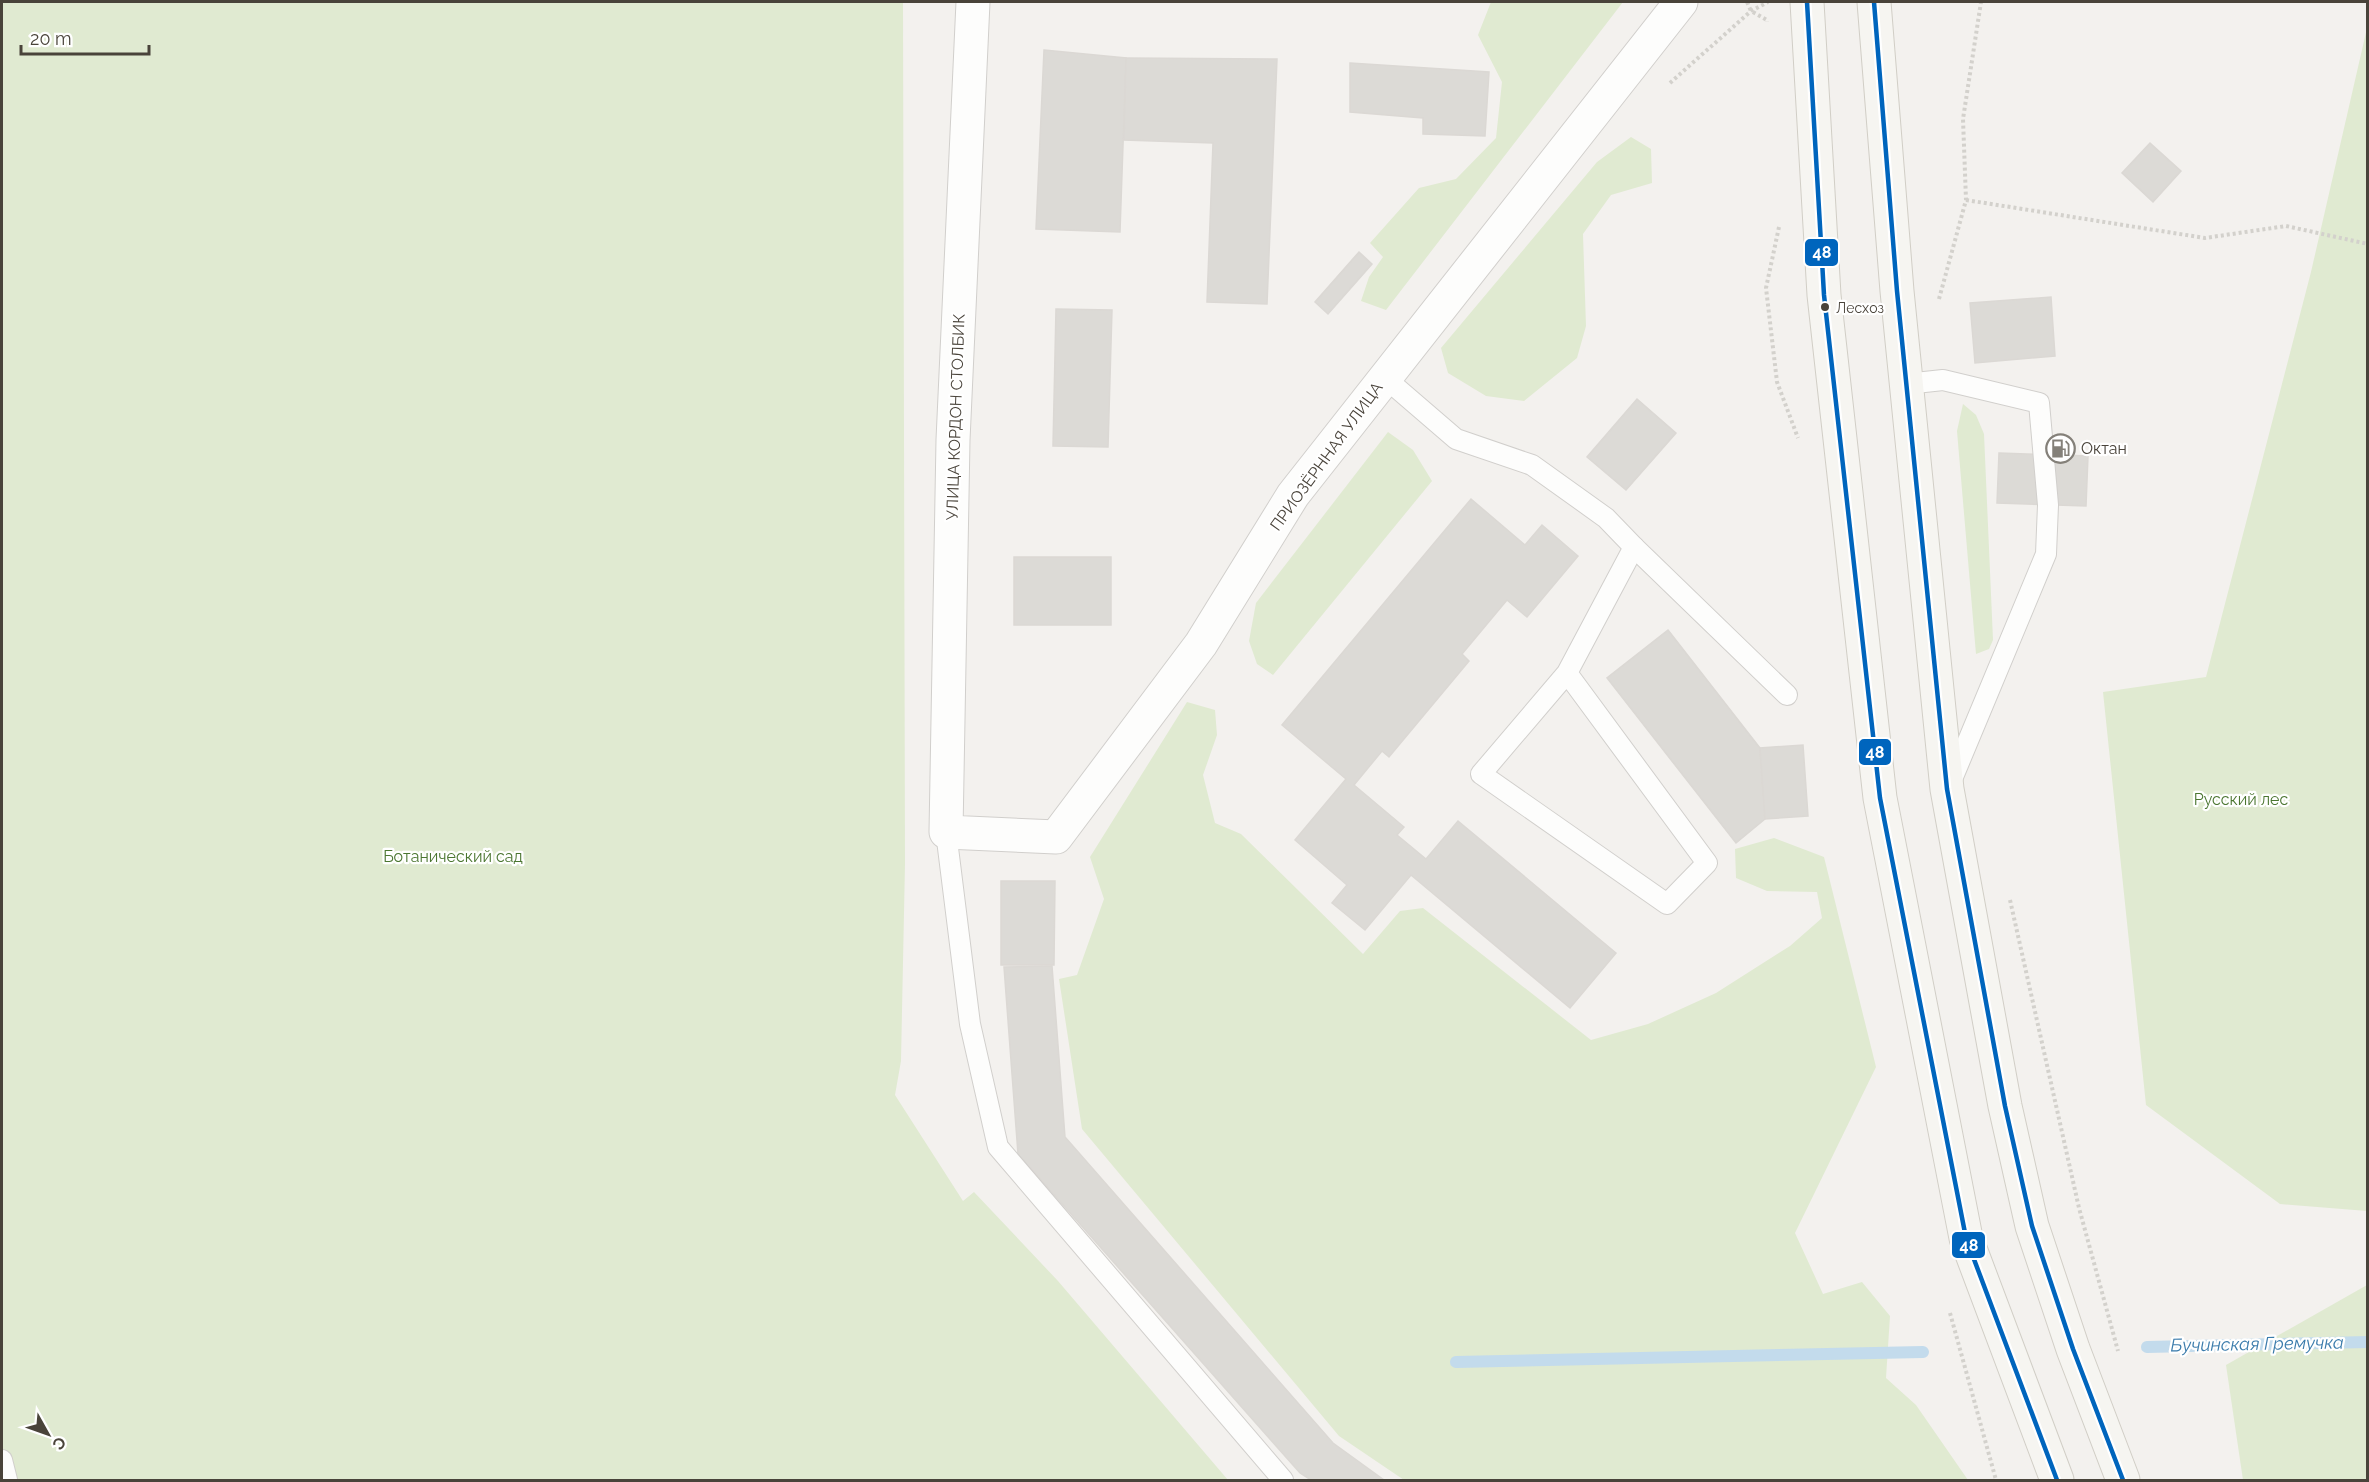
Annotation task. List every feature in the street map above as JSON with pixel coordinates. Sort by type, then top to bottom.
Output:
[{"type":"main road","points":[[1808,2],[1824,295],[1880,798],[1966,1238],[2057,1480]]},
{"type":"main road","points":[[1874,2],[1906,384],[1947,789],[2005,1106],[2032,1226],[2073,1349],[2124,1480]]},
{"type":"street","name":"УЛИЦА КОРДОН СТОЛБИК","points":[[946,832],[953,440],[973,2]]},
{"type":"street","name":"ПРИОЗЁРННАЯ УЛИЦА","points":[[946,832],[1056,837],[1201,644],[1293,495],[1681,2]]},
{"type":"lane","points":[[1384,377],[1456,438],[1532,465],[1606,518],[1787,695]]},
{"type":"lane","points":[[1906,384],[1943,380],[2039,403],[2045,454],[2048,505],[2046,554],[1947,789]]},
{"type":"lane","points":[[1567,673],[1707,863],[1667,904],[1481,774],[1567,673],[1634,547]]},
{"type":"lane","points":[[946,832],[970,1024],[998,1147],[1283,1480]]},
{"type":"lane","points":[[2,1460],[7,1480]]},
{"type":"path","points":[[1663,89],[1751,11],[1768,2]]},
{"type":"path","points":[[1937,306],[1966,200],[1962,119],[1981,2]]},
{"type":"path","points":[[1966,200],[2205,238],[2286,226],[2367,244]]},
{"type":"path","points":[[2009,898],[2079,1208],[2119,1354]]},
{"type":"path","points":[[1978,1415],[1996,1480]]},
{"type":"green space","name":"Ботанический сад","points":[[2,2],[903,2],[905,864],[901,1061],[895,1095],[963,1201],[974,1192],[1058,1281],[1228,1480],[2,1480]]},
{"type":"green space","points":[[1491,2],[1623,2],[1386,310],[1361,301],[1369,277],[1383,257],[1370,243],[1419,188],[1456,179],[1496,138],[1502,82],[1478,35]]},
{"type":"green space","name":"Русский лес","points":[[2367,28],[2368,1211],[2280,1204],[2146,1105],[2103,692],[2206,677],[2311,272]]},
{"type":"green space","points":[[1631,137],[1651,149],[1652,183],[1611,195],[1583,234],[1586,326],[1577,358],[1524,401],[1486,396],[1448,373],[1441,348],[1597,162]]},
{"type":"green space","points":[[1963,404],[1976,415],[1984,434],[1993,640],[1989,649],[1976,654],[1957,431]]},
{"type":"green space","points":[[1388,432],[1413,450],[1432,481],[1273,675],[1257,664],[1249,641],[1256,603]]},
{"type":"green space","points":[[1187,702],[1215,710],[1217,735],[1203,775],[1215,823],[1241,834],[1363,954],[1400,911],[1423,908],[1591,1040],[1648,1024],[1716,993],[1790,946],[1822,918],[1817,892],[1767,891],[1736,878],[1735,849],[1774,838],[1824,857],[1876,1067],[1795,1233],[1823,1294],[1862,1282],[1890,1316],[1886,1378],[1916,1405],[1968,1480],[1404,1480],[1339,1436],[1082,1129],[1059,979],[1077,975],[1104,899],[1090,857]]},
{"type":"green space","points":[[2367,1285],[2367,1480],[2243,1480],[2226,1365]]},
{"type":"building","points":[[1044,50],[1126,58],[1120,232],[1036,229]]},
{"type":"building","points":[[1126,58],[1277,59],[1267,304],[1207,302],[1213,143],[1124,140]]},
{"type":"building","points":[[1350,63],[1489,72],[1485,136],[1423,134],[1423,118],[1350,112]]},
{"type":"building","points":[[2150,143],[2181,171],[2153,202],[2122,173]]},
{"type":"building","points":[[1359,252],[1372,264],[1328,314],[1315,302]]},
{"type":"building","points":[[2051,297],[2055,356],[1975,363],[1970,303]]},
{"type":"building","points":[[1056,309],[1112,310],[1108,447],[1053,446]]},
{"type":"building","points":[[1637,399],[1676,433],[1626,490],[1587,457]]},
{"type":"building","points":[[1999,453],[2088,456],[2086,506],[1997,503]]},
{"type":"building","points":[[1471,499],[1525,545],[1542,525],[1578,556],[1527,617],[1507,600],[1462,654],[1469,661],[1389,757],[1382,751],[1354,785],[1404,827],[1397,835],[1426,859],[1458,821],[1616,953],[1570,1008],[1411,875],[1365,930],[1332,903],[1347,885],[1295,840],[1346,779],[1282,725]]},
{"type":"building","points":[[1014,557],[1111,557],[1111,625],[1014,625]]},
{"type":"building","points":[[1668,630],[1760,748],[1765,819],[1736,843],[1607,678]]},
{"type":"building","points":[[1803,745],[1808,816],[1765,819],[1760,748]]},
{"type":"building","points":[[1001,881],[1055,881],[1054,965],[1001,965]]},
{"type":"building","points":[[1052,966],[1065,1137],[1333,1443],[1384,1480],[1311,1480],[1300,1473],[1018,1154],[1004,967]]},
{"type":"waterway","name":"Бучинская Гремучка","points":[[2147,1347],[2368,1342]]},
{"type":"waterway","points":[[1456,1362],[1923,1352]]},
{"type":"transit line","name":"48","points":[[1807,2],[1824,295],[1880,798],[1966,1238],[2057,1480]]},
{"type":"transit line","name":"48","points":[[1874,2],[1897,291],[1947,789],[2005,1106],[2032,1226],[2073,1349],[2123,1480]]},
{"type":"place","name":"Лесхоз","points":[[1825,307]]},
{"type":"place","name":"Октан","points":[[2060,448]]}]
